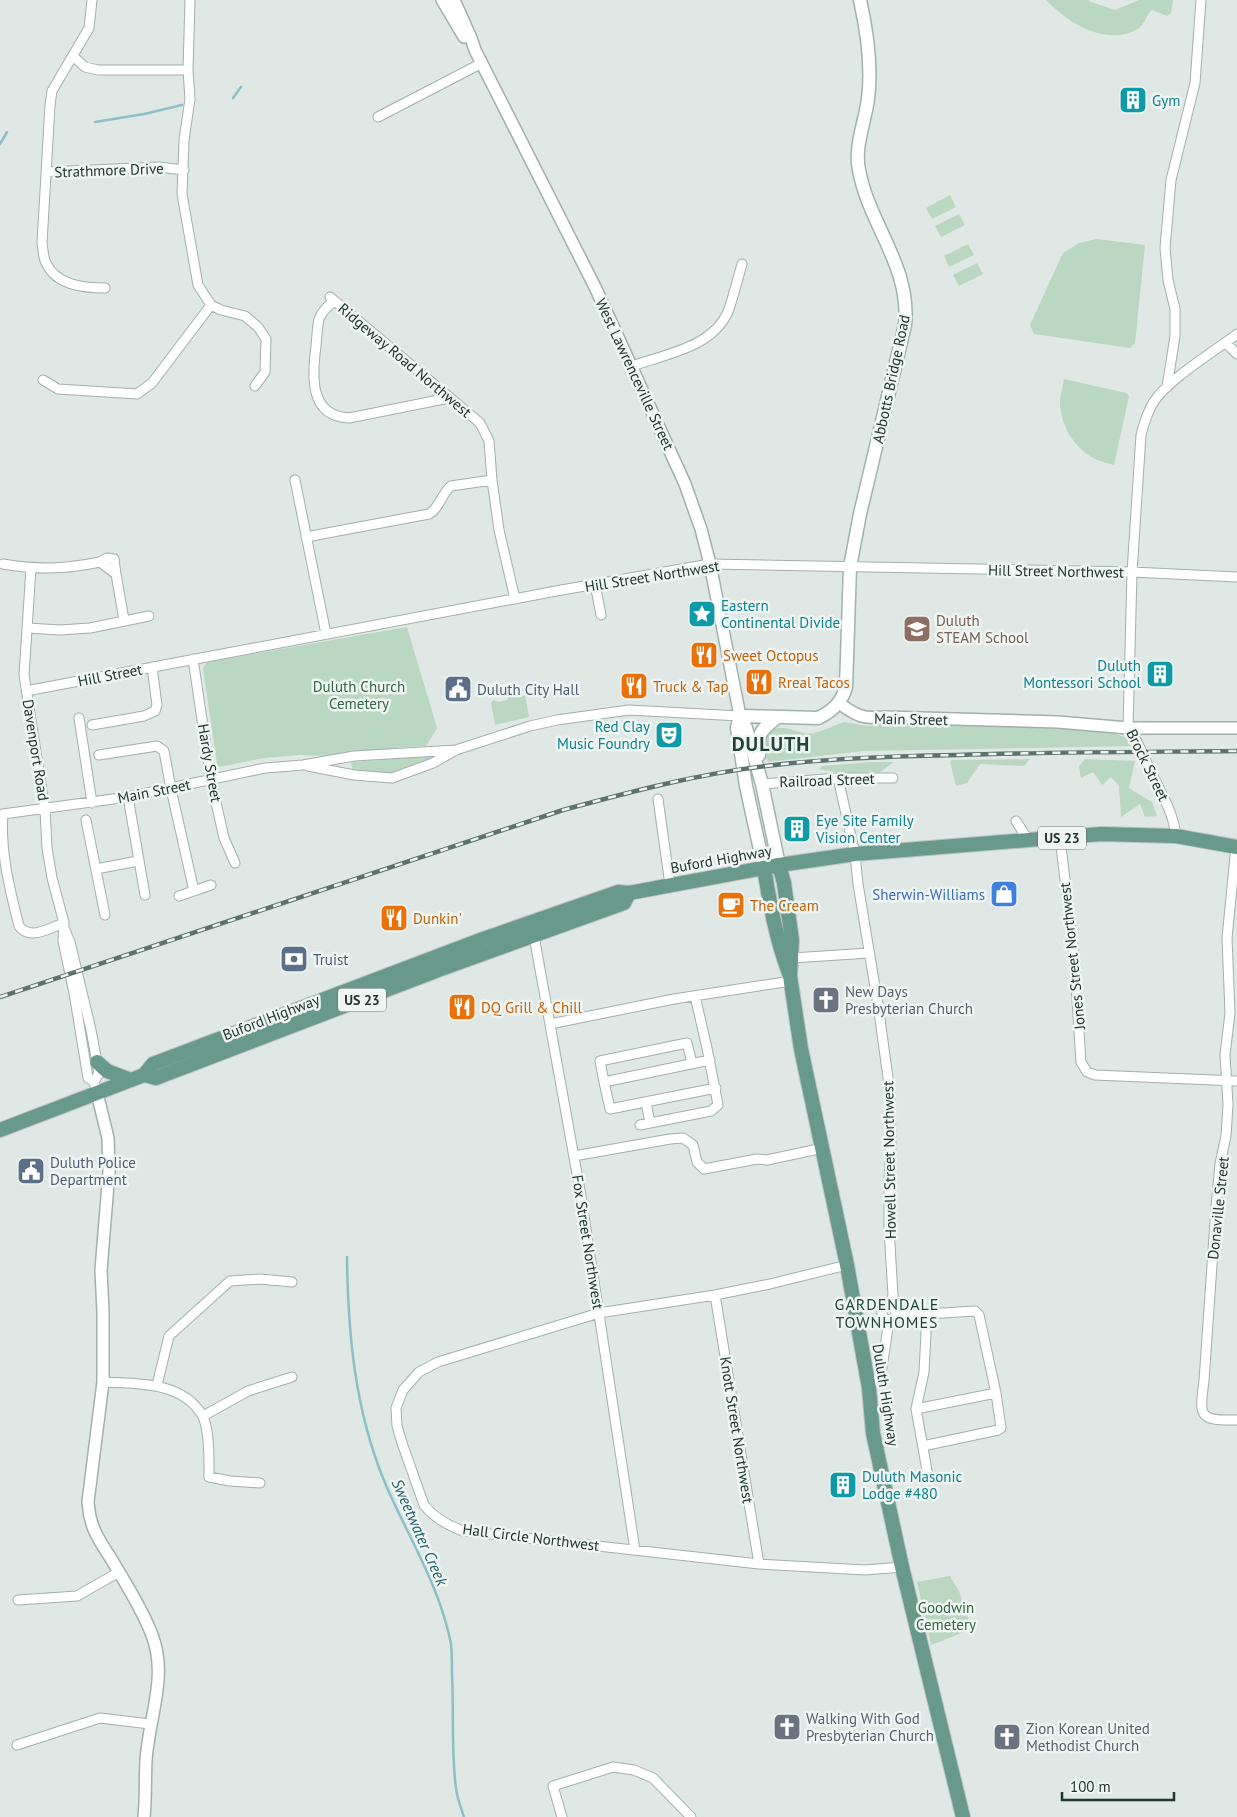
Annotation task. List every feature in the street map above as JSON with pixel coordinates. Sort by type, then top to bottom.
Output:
[{"type":"main road","name":"Abbotts Bridge Road","points":[[839,703],[844,694],[848,677],[850,567],[860,514],[905,325],[906,309],[901,276],[864,195],[858,167],[860,136],[868,97],[869,65],[864,16],[860,0]]},
{"type":"main road","points":[[740,716],[818,718],[839,703]]},
{"type":"main road","name":"West Lawrenceville Street","points":[[740,716],[746,728],[758,767],[779,865]]},
{"type":"main road","name":"West Lawrenceville Street","points":[[740,716],[737,728],[764,868]]},
{"type":"main road","points":[[758,767],[758,737],[765,727],[776,718]]},
{"type":"main road","name":"Buford Highway","points":[[138,1078],[153,1064],[534,920],[618,892],[629,893],[779,865],[855,854],[1101,834],[1176,836],[1237,846]]},
{"type":"main road","name":"Duluth Highway","points":[[779,865],[784,883],[793,947],[791,978],[803,1056],[847,1265],[869,1388],[874,1433],[902,1567],[963,1817]]},
{"type":"main road","name":"Duluth Highway","points":[[764,868],[774,925],[780,949],[791,978]]},
{"type":"main road","name":"Buford Highway","points":[[0,1130],[96,1087],[138,1078],[156,1078],[480,955],[624,903],[629,893]]},
{"type":"main road","points":[[534,936],[547,922],[583,912],[592,901]]},
{"type":"main road","points":[[480,955],[492,944],[531,928],[535,924],[534,920]]},
{"type":"main road","points":[[358,1001],[361,992],[390,980],[398,972]]},
{"type":"main road","points":[[266,1036],[285,1021],[288,1013]]},
{"type":"main road","points":[[97,1062],[107,1070],[138,1078]]},
{"type":"street","name":"Strathmore Drive","points":[[92,0],[89,28],[52,90],[47,172],[159,167],[184,170],[184,140],[190,99],[188,70],[190,0]]},
{"type":"street","name":"West Lawrenceville Street","points":[[442,0],[466,41],[475,50]]},
{"type":"street","name":"West Lawrenceville Street","points":[[454,0],[475,50],[596,289],[685,484],[699,521],[710,564],[740,716]]},
{"type":"street","points":[[1167,387],[1175,336],[1174,309],[1168,280],[1165,248],[1171,180],[1195,83],[1201,0]]},
{"type":"street","points":[[73,56],[85,67],[98,70],[188,70]]},
{"type":"street","points":[[378,116],[482,63]]},
{"type":"street","points":[[184,170],[182,194],[198,285],[211,305],[221,310],[245,316],[258,327],[266,339],[265,372],[255,386]]},
{"type":"street","points":[[47,172],[42,243],[45,261],[52,273],[69,283],[87,288],[105,288]]},
{"type":"street","points":[[632,366],[689,346],[714,333],[729,308],[742,264]]},
{"type":"street","name":"Ridgeway Road Northwest","points":[[449,398],[350,418],[332,414],[319,401],[315,392],[314,358],[319,319],[332,299],[480,423],[489,440],[499,530],[515,599]]},
{"type":"street","points":[[43,380],[58,389],[137,394],[152,383],[211,305]]},
{"type":"street","name":"Brock Street","points":[[1176,836],[1174,820],[1169,808],[1138,740],[1128,728],[1132,572],[1141,435],[1145,419],[1154,401],[1167,387],[1237,334]]},
{"type":"street","points":[[1226,343],[1237,354]]},
{"type":"street","points":[[295,480],[326,634]]},
{"type":"street","points":[[306,537],[429,514],[433,512],[446,490],[451,486],[492,480]]},
{"type":"street","points":[[3,564],[31,568],[79,566],[100,562],[116,574],[124,620]]},
{"type":"street","name":"Hill Street Northwest","points":[[193,659],[710,564],[1132,572],[1237,577]]},
{"type":"street","name":"Davenport Road","points":[[31,568],[24,675],[26,691],[45,810],[50,871],[64,927],[70,942],[91,1030],[99,1074],[96,1087]]},
{"type":"street","points":[[596,584],[601,615]]},
{"type":"street","points":[[28,628],[60,630],[90,628],[149,616]]},
{"type":"street","name":"Hill Street","points":[[26,691],[193,659]]},
{"type":"street","name":"Hardy Street","points":[[193,659],[211,780],[224,838],[235,863]]},
{"type":"street","points":[[92,725],[144,716],[155,711],[152,667]]},
{"type":"street","name":"Main Street","points":[[839,703],[857,715],[869,719],[885,717],[1058,722],[1128,728],[1237,728]]},
{"type":"street","points":[[456,750],[530,726],[620,711],[740,716]]},
{"type":"street","points":[[79,718],[92,803]]},
{"type":"street","points":[[99,754],[157,746],[164,751],[170,789],[194,891]]},
{"type":"street","name":"Main Street","points":[[303,765],[348,774],[392,778],[433,763],[456,750]]},
{"type":"street","name":"Main Street","points":[[2,813],[45,810],[128,797],[265,768],[303,765],[397,752],[456,750]]},
{"type":"street","points":[[345,758],[348,774]]},
{"type":"street","name":"Railroad Street","points":[[762,784],[838,778],[893,778]]},
{"type":"street","name":"Howell Street Northwest","points":[[838,778],[855,854],[890,1092],[889,1228],[893,1310],[886,1307],[883,1312],[884,1317],[889,1320],[881,1375],[869,1388]]},
{"type":"street","points":[[128,797],[145,895]]},
{"type":"street","points":[[658,799],[670,884]]},
{"type":"street","points":[[2,813],[6,878],[19,926],[33,934],[64,927]]},
{"type":"street","points":[[86,820],[105,915]]},
{"type":"street","points":[[1016,821],[1028,840]]},
{"type":"street","name":"Jones Street Northwest","points":[[1060,838],[1074,954],[1081,1062],[1087,1072],[1095,1075],[1232,1081]]},
{"type":"street","name":"Donaville Street","points":[[1237,846],[1227,938],[1230,1013],[1225,1054],[1232,1081],[1226,1136],[1220,1164],[1201,1405],[1203,1413],[1207,1418],[1216,1421],[1237,1420]]},
{"type":"street","points":[[96,869],[138,861]]},
{"type":"street","points":[[179,896],[211,885]]},
{"type":"street","name":"Davenport Road","points":[[64,927],[62,941],[74,993],[85,1064],[88,1078],[96,1087]]},
{"type":"street","name":"Fox Street Northwest","points":[[534,936],[574,1156],[635,1550]]},
{"type":"street","points":[[792,958],[869,953]]},
{"type":"street","points":[[550,1024],[791,978]]},
{"type":"street","points":[[640,1125],[716,1109],[718,1105],[716,1088],[695,996]]},
{"type":"street","points":[[692,1063],[688,1043],[600,1061],[610,1109],[716,1088]]},
{"type":"street","points":[[604,1082],[710,1060]]},
{"type":"street","points":[[96,1087],[108,1138],[109,1172],[101,1270],[103,1382],[88,1502],[89,1518],[95,1535],[136,1601],[158,1653],[160,1670],[150,1724],[146,1760],[144,1817]]},
{"type":"street","points":[[646,1102],[650,1122]]},
{"type":"street","points":[[574,1156],[683,1138],[693,1145],[698,1162],[704,1169],[757,1159],[767,1160],[823,1148]]},
{"type":"street","name":"Hall Circle Northwest","points":[[847,1265],[715,1295],[599,1313],[438,1362],[419,1372],[403,1390],[396,1408],[398,1426],[424,1505],[431,1513],[448,1525],[463,1531],[759,1564],[865,1570],[902,1567]]},
{"type":"street","points":[[157,1386],[169,1336],[230,1281],[260,1279],[292,1282]]},
{"type":"street","name":"Knott Street Northwest","points":[[715,1295],[759,1564]]},
{"type":"street","points":[[893,1310],[927,1314],[967,1310],[975,1311],[979,1315],[996,1393],[1001,1428],[923,1446]]},
{"type":"street","points":[[927,1314],[924,1372],[916,1410],[928,1476]]},
{"type":"street","points":[[203,1416],[248,1392],[292,1377]]},
{"type":"street","points":[[103,1382],[157,1386],[172,1390],[183,1396],[203,1416],[208,1444],[209,1477],[230,1481],[260,1483]]},
{"type":"street","points":[[916,1410],[996,1393]]},
{"type":"street","points":[[18,1600],[78,1596],[119,1572]]},
{"type":"street","points":[[17,1745],[100,1718],[150,1724]]},
{"type":"street","points":[[562,1817],[553,1786],[613,1767],[634,1770],[653,1778],[691,1817]]},
{"type":"green space","points":[[1046,0],[1088,0],[1115,10],[1139,0],[1173,0],[1171,13],[1167,16],[1152,10],[1139,28],[1127,33],[1114,35],[1102,34],[1077,24],[1065,17]]},
{"type":"green space","points":[[950,195],[956,207],[932,219],[926,208]]},
{"type":"green space","points":[[959,214],[965,225],[941,237],[935,226]]},
{"type":"green space","points":[[1097,239],[1145,245],[1135,343],[1130,348],[1034,334],[1030,325],[1063,253],[1079,243]]},
{"type":"green space","points":[[968,244],[974,255],[949,267],[944,256]]},
{"type":"green space","points":[[977,263],[983,274],[959,286],[953,275]]},
{"type":"green space","points":[[1064,379],[1126,393],[1129,396],[1114,465],[1088,455],[1075,443],[1070,435],[1061,411],[1060,399]]},
{"type":"green space","name":"Duluth Church Cemetery","points":[[407,627],[437,728],[426,746],[331,756],[299,755],[264,758],[219,767],[203,668],[207,662]]},
{"type":"green space","points":[[513,691],[521,697],[525,695],[529,717],[495,725],[491,703],[493,700],[499,702],[508,700],[507,696]]},
{"type":"green space","points":[[844,722],[867,726],[895,723],[1024,726],[1084,730],[1113,733],[1127,738],[1135,746],[863,751],[768,762],[764,742],[766,736],[771,731],[783,728],[814,733]]},
{"type":"green space","points":[[431,756],[433,759],[393,774],[353,771],[351,763],[354,762]]},
{"type":"green space","points":[[1030,759],[1024,766],[980,764],[967,783],[956,786],[950,762],[952,760]]},
{"type":"green space","points":[[1085,759],[1135,761],[1129,788],[1152,802],[1157,816],[1145,817],[1140,804],[1121,817],[1119,786],[1111,777],[1102,785],[1093,772],[1081,778],[1079,766]]},
{"type":"green space","points":[[894,762],[880,772],[841,773],[819,769],[822,766]]},
{"type":"green space","name":"Goodwin Cemetery","points":[[950,1576],[959,1591],[972,1629],[931,1645],[917,1582]]},
{"type":"waterway","points":[[233,98],[241,87]]},
{"type":"waterway","points":[[95,122],[144,114],[182,105]]},
{"type":"waterway","points":[[0,144],[7,132]]},
{"type":"waterway","name":"Sweetwater Creek","points":[[347,1257],[349,1315],[355,1372],[367,1428],[385,1483],[439,1602],[451,1644],[454,1774],[457,1795],[464,1817]]},
{"type":"railway","points":[[0,997],[563,810],[638,790],[689,779],[740,769],[862,758],[1028,753],[1237,751]]},
{"type":"place","name":"Gym","points":[[1133,100]]},
{"type":"place","name":"Eastern Continental Divide","points":[[702,614]]},
{"type":"place","name":"Duluth STEAM School","points":[[917,629]]},
{"type":"place","name":"Sweet Octopus","points":[[704,655]]},
{"type":"place","name":"Duluth Montessori School","points":[[1160,674]]},
{"type":"place","name":"Rreal Tacos","points":[[759,682]]},
{"type":"place","name":"Truck & Tap","points":[[634,686]]},
{"type":"place","name":"Duluth City Hall","points":[[458,689]]},
{"type":"place","name":"Red Clay Music Foundry","points":[[669,735]]},
{"type":"place","name":"Eye Site Family Vision Center","points":[[797,829]]},
{"type":"place","name":"Sherwin-Williams","points":[[1004,894]]},
{"type":"place","name":"The Cream","points":[[731,905]]},
{"type":"place","name":"Dunkin'","points":[[394,918]]},
{"type":"place","name":"Truist","points":[[294,959]]},
{"type":"place","name":"New Days Presbyterian Church","points":[[826,1000]]},
{"type":"place","name":"DQ Grill & Chill","points":[[462,1007]]},
{"type":"place","name":"Duluth Police Department","points":[[31,1171]]},
{"type":"place","name":"Duluth Masonic Lodge #480","points":[[843,1485]]},
{"type":"place","name":"Walking With God Presbyterian Church","points":[[787,1727]]},
{"type":"place","name":"Zion Korean United Methodist Church","points":[[1007,1737]]},
{"type":"district","name":"DULUTH","points":[[771,744]]},
{"type":"district","name":"GARDENDALE TOWNHOMES","points":[[887,1313]]}]
